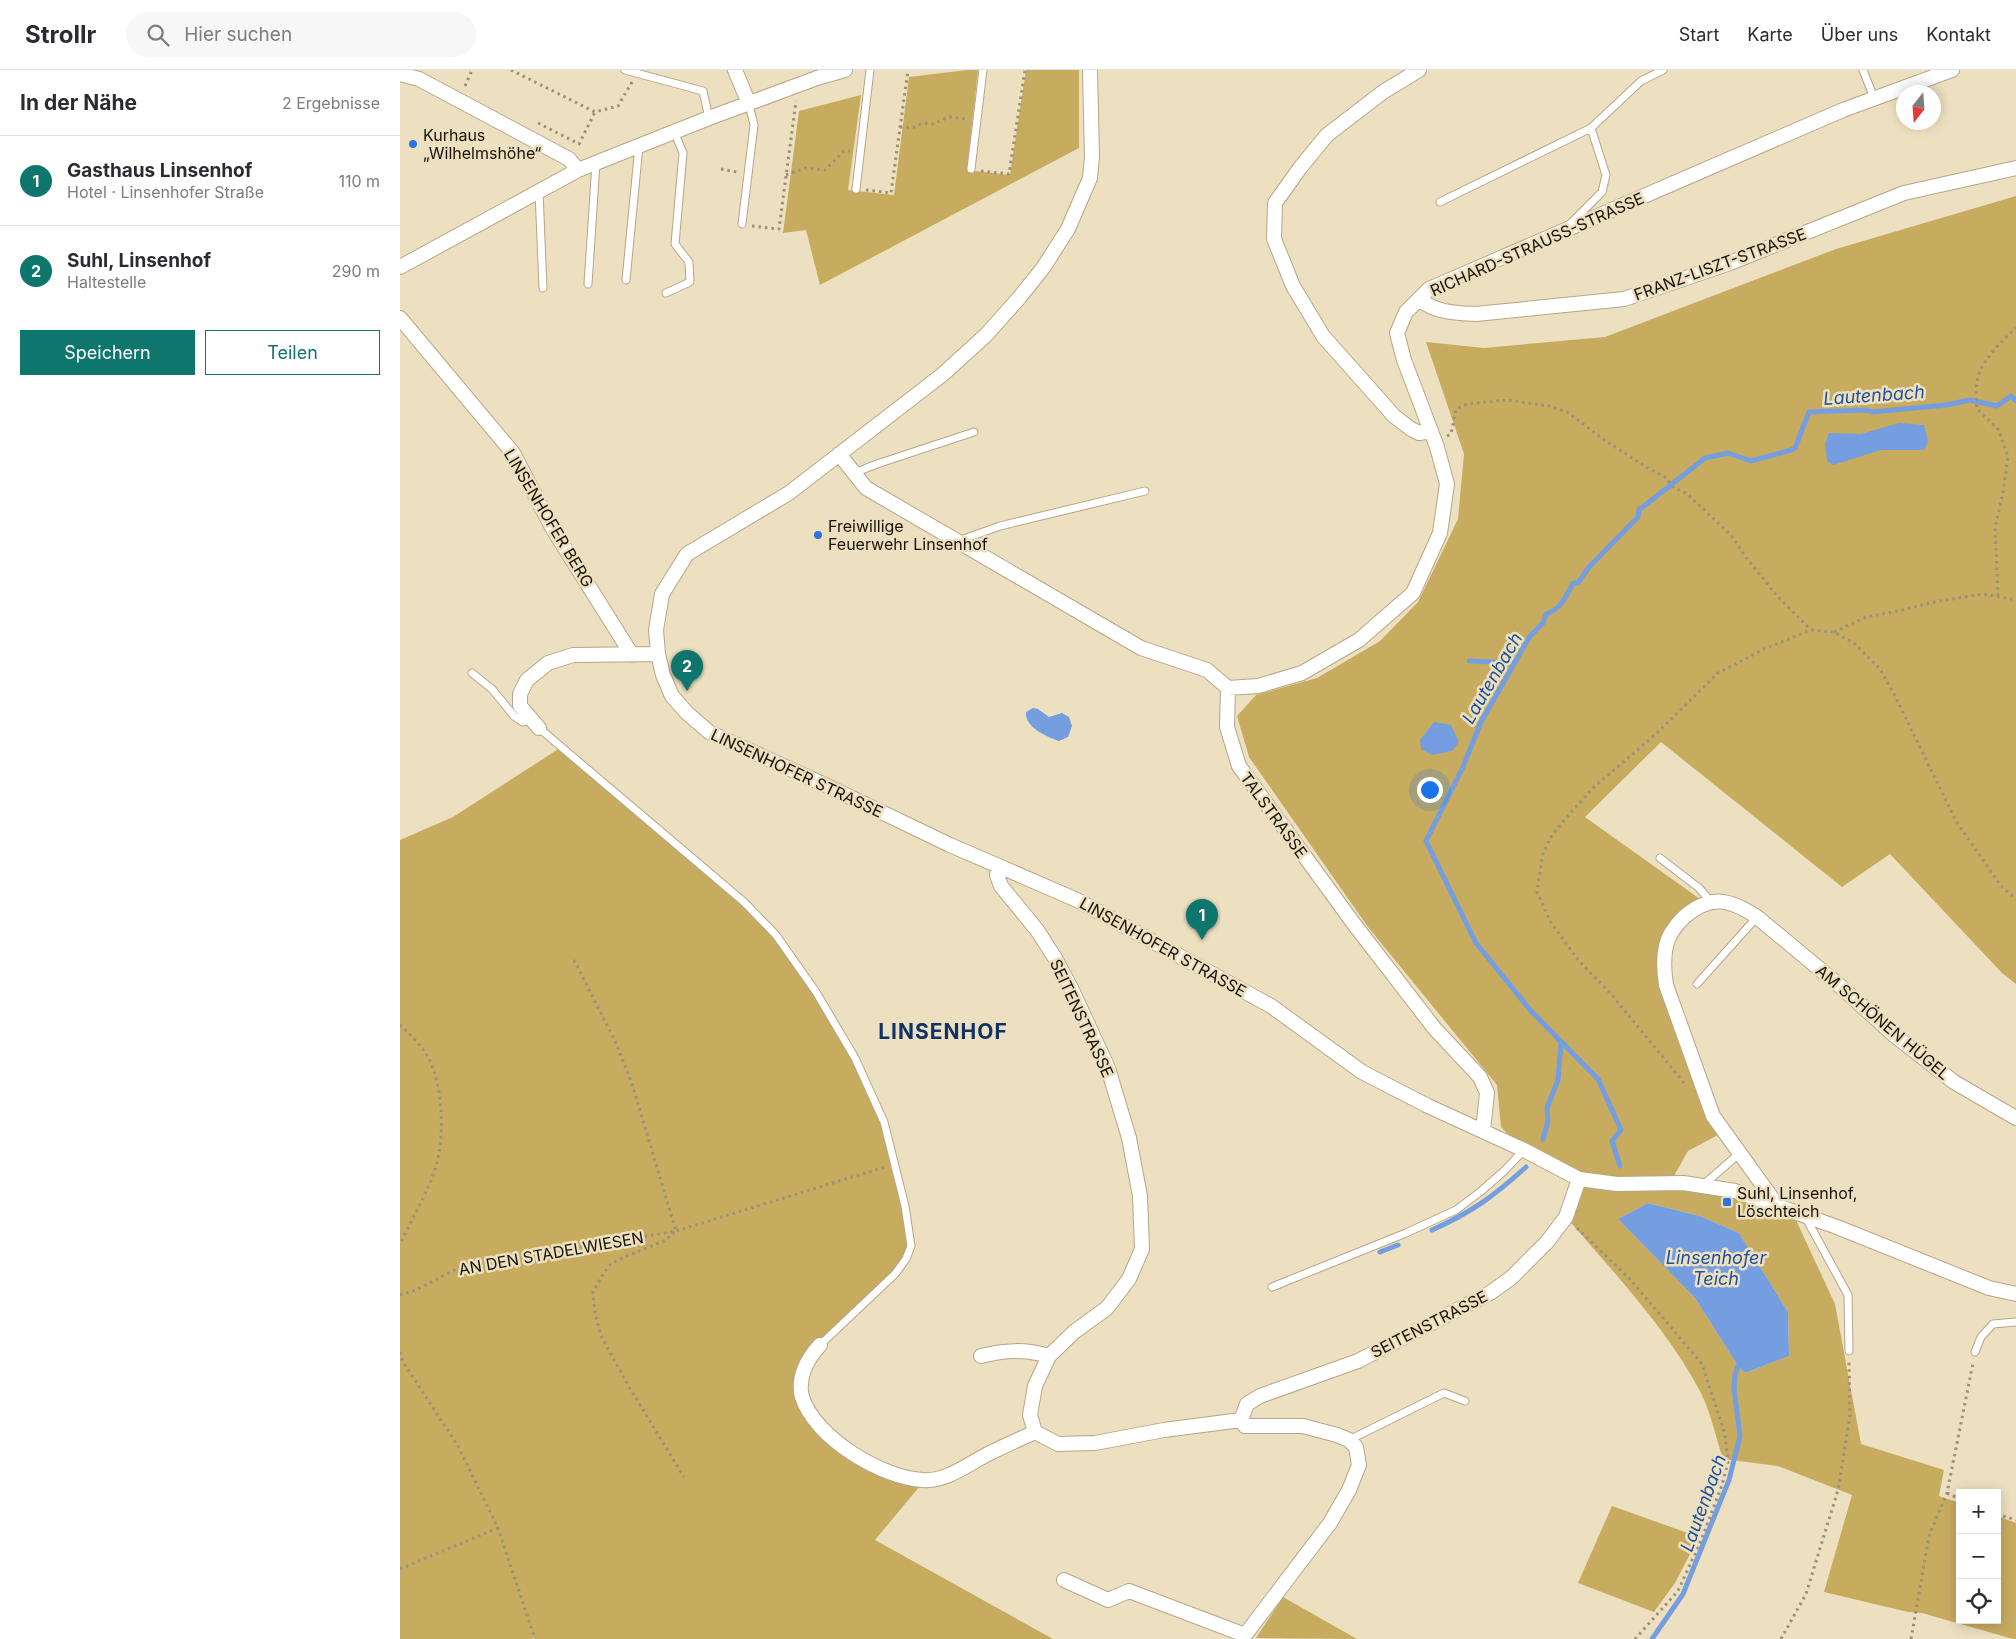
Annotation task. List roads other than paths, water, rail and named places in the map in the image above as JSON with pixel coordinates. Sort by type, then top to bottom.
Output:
[{"type":"street","points":[[735,70],[749,104]]},
{"type":"street","points":[[400,267],[578,170],[674,131],[845,70]]},
{"type":"street","name":"LINSENHOFER STRASSE","points":[[1090,70],[1092,157],[1090,178],[1068,229],[1053,253],[1024,293],[986,334],[942,375],[789,493],[687,554],[662,594],[656,630],[658,654],[663,675],[672,696],[687,713],[709,732],[950,845],[1078,900],[1271,1006],[1362,1072],[1428,1106],[1524,1150],[1579,1179],[1617,1184],[1670,1183],[1702,1185],[1735,1191],[1837,1227],[1989,1288],[2016,1294]]},
{"type":"street","points":[[1419,70],[1383,92],[1326,135],[1275,203],[1274,238],[1293,286],[1323,336],[1394,416],[1411,429],[1433,437]]},
{"type":"street","name":"RICHARD-STRAUSS-STRASSE","points":[[1228,688],[1258,686],[1302,673],[1359,640],[1413,593],[1440,533],[1447,484],[1433,437],[1397,334],[1406,312],[1429,289],[1843,110],[1952,70]]},
{"type":"street","points":[[400,74],[419,79],[569,159],[578,170]]},
{"type":"street","name":"FRANZ-LISZT-STRASSE","points":[[1419,299],[1426,305],[1438,310],[1476,314],[1624,299],[1730,263],[1904,193],[2016,168]]},
{"type":"street","name":"LINSENHOFER BERG","points":[[400,318],[513,453],[553,529],[632,655]]},
{"type":"street","points":[[839,454],[866,488],[1141,648],[1206,670],[1228,688]]},
{"type":"street","points":[[535,724],[520,706],[520,694],[527,680],[548,663],[573,655],[658,654]]},
{"type":"street","name":"TALSTRASSE","points":[[1228,688],[1227,727],[1239,766],[1354,924],[1435,1028],[1480,1077],[1487,1093],[1483,1130]]},
{"type":"street","name":"SEITENSTRASSE","points":[[1000,866],[997,875],[1000,886],[1037,930],[1056,958],[1072,988],[1108,1068],[1129,1138],[1140,1196],[1142,1249],[1129,1279],[1107,1308],[1074,1332],[1049,1356]]},
{"type":"street","points":[[1711,902],[1696,907],[1670,933],[1666,946],[1664,967],[1666,985],[1713,1116],[1777,1205]]},
{"type":"street","name":"AM SCHÖNEN HÜGEL","points":[[1711,902],[1728,902],[1744,908],[1757,917],[1840,986],[1894,1035],[1954,1082],[2016,1118]]},
{"type":"street","name":"SEITENSTRASSE","points":[[1241,1420],[1247,1404],[1260,1396],[1358,1361],[1490,1293],[1511,1278],[1533,1258],[1566,1217],[1579,1179]]},
{"type":"street","points":[[820,1346],[810,1356],[802,1375],[802,1396],[809,1412],[821,1427],[845,1449],[876,1468],[898,1476],[924,1480],[934,1479],[953,1473],[1035,1432]]},
{"type":"street","points":[[981,1356],[1018,1350],[1049,1356],[1035,1386],[1030,1415],[1035,1432],[1058,1444],[1095,1443],[1164,1430],[1241,1420],[1245,1426],[1303,1426],[1349,1440],[1356,1447],[1359,1465],[1349,1490],[1330,1523],[1243,1637],[1129,1591],[1108,1600],[1064,1580]]},
{"type":"lane","points":[[626,70],[703,91],[709,118]]},
{"type":"lane","points":[[856,189],[870,70]]},
{"type":"lane","points":[[971,169],[983,70]]},
{"type":"lane","points":[[1440,202],[1590,128],[1641,82],[1663,70]]},
{"type":"lane","points":[[1863,70],[1874,98]]},
{"type":"lane","points":[[742,224],[754,126],[749,104]]},
{"type":"lane","points":[[1560,233],[1602,192],[1606,174],[1590,128]]},
{"type":"lane","points":[[666,293],[690,282],[689,262],[675,244],[683,153],[674,131]]},
{"type":"lane","points":[[626,280],[640,146]]},
{"type":"lane","points":[[588,284],[596,163]]},
{"type":"lane","points":[[539,191],[543,288]]},
{"type":"lane","points":[[853,474],[877,464],[974,432]]},
{"type":"lane","points":[[958,541],[1000,526],[1145,491]]},
{"type":"lane","points":[[472,673],[492,689],[514,716],[523,722],[535,724],[744,902],[776,935],[811,985],[855,1058],[884,1122],[905,1206],[911,1246],[906,1259],[895,1274],[820,1346]]},
{"type":"lane","points":[[1660,858],[1699,888],[1711,902]]},
{"type":"lane","points":[[1697,984],[1757,917]]},
{"type":"lane","points":[[1272,1287],[1406,1233],[1456,1210],[1492,1182],[1524,1150]]},
{"type":"lane","points":[[1702,1185],[1740,1153]]},
{"type":"lane","points":[[1805,1216],[1848,1295],[1849,1351]]},
{"type":"lane","points":[[1975,1352],[1981,1337],[1993,1324],[2016,1322]]},
{"type":"lane","points":[[1349,1440],[1444,1393],[1464,1401]]},
{"type":"water","points":[[1899,423],[1924,425],[1928,442],[1924,450],[1881,450],[1833,465],[1827,461],[1825,444],[1829,433],[1861,434]]},
{"type":"water","points":[[1033,708],[1038,709],[1049,717],[1062,713],[1069,717],[1072,726],[1068,737],[1059,741],[1032,727],[1026,717],[1026,712]]},
{"type":"water","points":[[1434,722],[1451,725],[1459,742],[1452,751],[1432,755],[1421,749],[1420,740]]},
{"type":"water","name":"Linsenhofer Teich","points":[[1648,1203],[1700,1216],[1739,1233],[1788,1312],[1789,1356],[1745,1373],[1738,1366],[1695,1298],[1618,1219]]},
{"type":"waterway","name":"Lautenbach","points":[[1620,1166],[1612,1141],[1621,1130],[1598,1079],[1531,1011],[1476,943],[1426,841],[1463,767],[1481,722],[1530,636],[1543,623],[1546,614],[1559,606],[1573,583],[1578,583],[1589,567],[1638,517],[1639,510],[1705,458],[1728,453],[1751,461],[1791,450],[1795,448],[1809,412],[1866,410],[1872,412],[1946,405],[1970,400],[1997,406],[2011,396],[2016,401]]},
{"type":"waterway","points":[[1469,661],[1515,663]]},
{"type":"waterway","points":[[1543,1139],[1548,1121],[1547,1108],[1558,1080],[1561,1042]]},
{"type":"waterway","points":[[1432,1230],[1482,1203],[1526,1167]]},
{"type":"waterway","points":[[1380,1252],[1398,1245]]},
{"type":"waterway","name":"Lautenbach","points":[[1652,1639],[1683,1594],[1729,1480],[1740,1436],[1734,1389],[1738,1366]]},
{"type":"place","name":"Kurhaus „Wilhelmshöhe“","points":[[413,144]]},
{"type":"place","name":"Freiwillige Feuerwehr Linsenhof","points":[[818,535]]},
{"type":"place","name":"Suhl, Linsenhof","points":[[687,691]]},
{"type":"place","name":"Gasthaus Linsenhof","points":[[1202,940]]},
{"type":"place","name":"Suhl, Linsenhof, Löschteich","points":[[1727,1202]]},
{"type":"district","name":"LINSENHOF","points":[[943,1031]]}]
